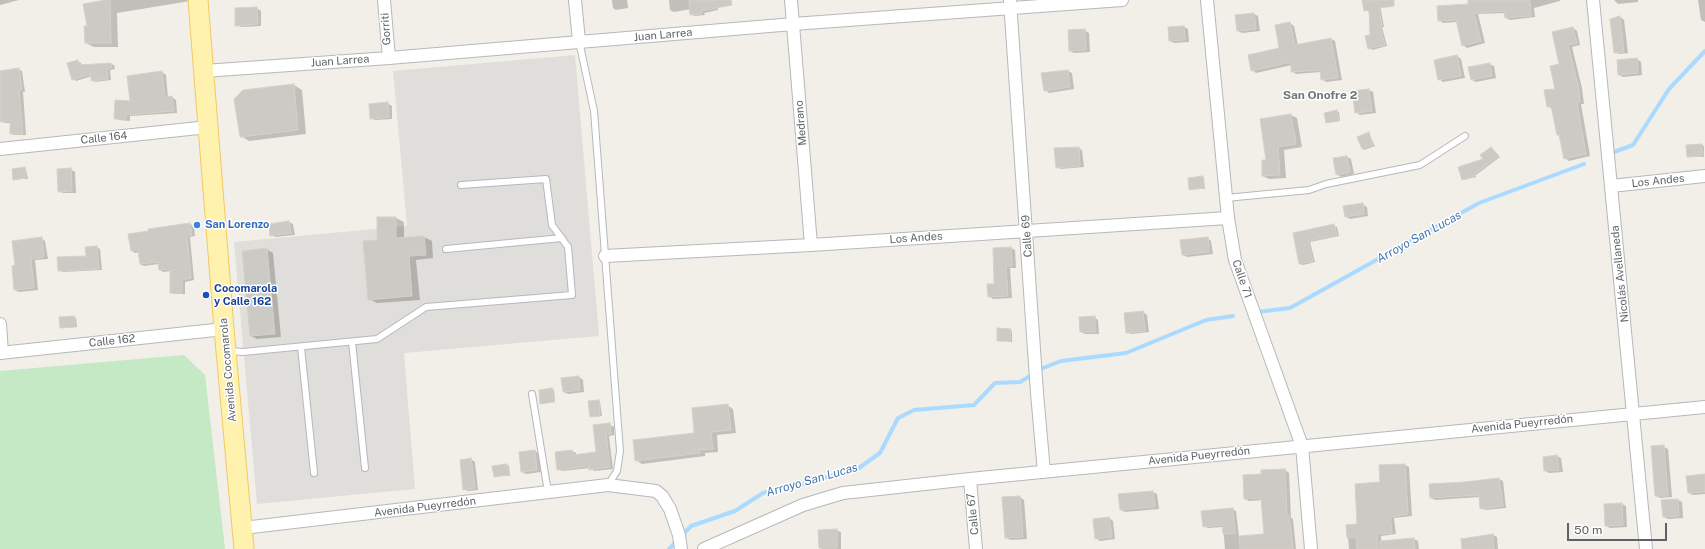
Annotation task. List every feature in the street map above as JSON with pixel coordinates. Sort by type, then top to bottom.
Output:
[{"type":"main road","name":"Avenida Cocomarola","points":[[198,0],[224,329],[244,549]]},
{"type":"street","name":"Gorriti","points":[[384,0],[389,58]]},
{"type":"street","points":[[575,0],[579,41]]},
{"type":"street","name":"Medrano","points":[[791,0],[811,245]]},
{"type":"street","name":"Juan Larrea","points":[[204,71],[389,58],[1011,4],[1122,0]]},
{"type":"street","name":"Calle 71","points":[[1207,0],[1228,218],[1234,260],[1302,446],[1311,549]]},
{"type":"street","name":"Nicolás Avellaneda","points":[[1593,0],[1646,549]]},
{"type":"street","name":"Calle 69","points":[[1011,4],[1035,368],[1044,472]]},
{"type":"street","name":"Calle 164","points":[[0,149],[208,127]]},
{"type":"street","name":"Los Andes","points":[[1611,186],[1705,176]]},
{"type":"street","name":"Los Andes","points":[[604,256],[811,245],[1228,218]]},
{"type":"street","points":[[0,324],[1,353]]},
{"type":"street","name":"Calle 162","points":[[1,353],[224,329]]},
{"type":"street","name":"Avenida Pueyrredón","points":[[704,549],[804,505],[844,493],[970,479],[1705,407]]},
{"type":"street","name":"Calle 67","points":[[970,479],[976,549]]},
{"type":"street","name":"Avenida Pueyrredón","points":[[242,528],[608,485],[656,491],[662,496],[670,509],[679,535],[681,549]]},
{"type":"lane","points":[[579,41],[594,111],[620,452],[617,471],[608,485]]},
{"type":"lane","points":[[1226,198],[1309,190],[1326,184],[1420,165],[1465,136]]},
{"type":"lane","points":[[227,351],[243,352],[377,339],[426,307],[572,295],[568,247],[552,224],[546,179],[461,185]]},
{"type":"lane","points":[[446,249],[562,238]]},
{"type":"lane","points":[[352,342],[365,468]]},
{"type":"lane","points":[[301,346],[314,473]]},
{"type":"lane","points":[[532,394],[548,492]]},
{"type":"shaded area","points":[[575,55],[599,336],[404,353],[415,489],[257,504],[234,242],[407,226],[393,71]]},
{"type":"green space","points":[[184,355],[205,375],[225,549],[0,549],[0,371]]},
{"type":"building","points":[[110,0],[111,43],[85,43],[84,26],[87,26],[83,4]]},
{"type":"building","points":[[689,0],[731,0],[732,5],[701,11],[702,14],[690,15]]},
{"type":"building","points":[[1362,0],[1394,0],[1394,6],[1379,8],[1382,26],[1380,26],[1385,45],[1368,49],[1365,36],[1370,35],[1369,10],[1364,11]]},
{"type":"building","points":[[1468,0],[1530,0],[1531,16],[1505,18],[1504,11],[1474,13],[1481,41],[1462,46],[1456,20],[1438,21],[1437,6],[1468,4]]},
{"type":"building","points":[[257,7],[258,24],[235,26],[235,8]]},
{"type":"building","points":[[1254,13],[1256,29],[1237,31],[1235,15]]},
{"type":"building","points":[[1620,16],[1624,52],[1614,53],[1610,19]]},
{"type":"building","points":[[1290,22],[1295,45],[1331,38],[1338,78],[1321,80],[1320,70],[1291,72],[1291,62],[1251,71],[1248,55],[1279,48],[1275,25]]},
{"type":"building","points":[[1184,26],[1185,40],[1169,41],[1168,27]]},
{"type":"building","points":[[1573,27],[1577,43],[1568,45],[1578,85],[1580,102],[1577,103],[1586,154],[1564,159],[1551,106],[1547,107],[1544,90],[1555,89],[1550,66],[1559,64],[1552,32]]},
{"type":"building","points":[[1085,29],[1086,50],[1069,51],[1068,30]]},
{"type":"building","points":[[1457,55],[1461,76],[1438,80],[1434,60]]},
{"type":"building","points":[[1637,58],[1638,73],[1618,75],[1617,60]]},
{"type":"building","points":[[78,60],[79,65],[111,63],[112,67],[107,69],[108,79],[91,81],[91,74],[72,80],[67,63]]},
{"type":"building","points":[[1490,63],[1492,76],[1471,80],[1468,67]]},
{"type":"building","points":[[19,68],[22,90],[19,90],[23,134],[10,134],[10,121],[0,122],[0,71]]},
{"type":"building","points":[[1068,70],[1070,87],[1044,91],[1041,73]]},
{"type":"building","points":[[162,71],[165,97],[172,96],[174,111],[126,115],[126,119],[114,119],[115,100],[130,101],[127,76]]},
{"type":"building","points":[[294,84],[298,130],[240,137],[234,99],[243,90]]},
{"type":"building","points":[[1369,89],[1372,111],[1355,113],[1352,91]]},
{"type":"building","points":[[388,102],[389,117],[370,119],[369,104]]},
{"type":"building","points":[[1337,110],[1339,121],[1326,123],[1324,113]]},
{"type":"building","points":[[1291,114],[1296,144],[1278,147],[1280,175],[1262,176],[1262,160],[1266,160],[1260,119]]},
{"type":"building","points":[[1369,132],[1373,145],[1362,149],[1357,137]]},
{"type":"building","points":[[1702,144],[1703,156],[1687,157],[1686,145]]},
{"type":"building","points":[[1079,147],[1080,166],[1056,168],[1054,148]]},
{"type":"building","points":[[1491,147],[1499,156],[1475,174],[1475,176],[1462,180],[1458,167],[1483,159],[1480,155]]},
{"type":"building","points":[[1347,156],[1350,172],[1336,175],[1333,158]]},
{"type":"building","points":[[25,167],[26,178],[13,180],[12,169]]},
{"type":"building","points":[[71,168],[72,191],[58,192],[57,169]]},
{"type":"building","points":[[1203,176],[1204,188],[1189,190],[1188,178]]},
{"type":"building","points":[[1363,203],[1364,214],[1345,217],[1343,206]]},
{"type":"building","points":[[377,217],[396,217],[396,238],[424,236],[426,255],[409,256],[412,296],[368,300],[363,241],[377,240]]},
{"type":"building","points":[[289,221],[291,233],[270,236],[269,224]]},
{"type":"building","points":[[190,223],[192,235],[187,236],[191,278],[182,280],[182,293],[170,293],[170,269],[159,270],[158,262],[140,264],[138,250],[131,251],[128,234],[148,231],[148,229]]},
{"type":"building","points":[[1334,224],[1337,235],[1308,241],[1313,261],[1299,264],[1293,233]]},
{"type":"building","points":[[42,237],[44,257],[31,259],[34,288],[14,290],[12,266],[15,265],[12,241]]},
{"type":"building","points":[[1208,237],[1209,252],[1182,255],[1180,240]]},
{"type":"building","points":[[97,246],[99,269],[58,271],[57,257],[86,256],[85,247]]},
{"type":"building","points":[[1011,247],[1012,266],[1006,266],[1008,296],[988,297],[987,284],[994,284],[993,248]]},
{"type":"building","points":[[267,248],[275,334],[250,336],[242,251]]},
{"type":"building","points":[[1143,311],[1145,331],[1126,333],[1124,313]]},
{"type":"building","points":[[74,316],[75,327],[60,328],[59,317]]},
{"type":"building","points":[[1095,316],[1095,332],[1080,332],[1079,317]]},
{"type":"building","points":[[997,328],[1011,329],[1010,341],[997,341]]},
{"type":"building","points":[[579,376],[580,390],[563,392],[561,378]]},
{"type":"building","points":[[552,388],[554,402],[540,404],[539,390]]},
{"type":"building","points":[[599,400],[600,416],[590,417],[588,401]]},
{"type":"building","points":[[728,404],[731,430],[711,432],[713,449],[699,450],[700,453],[635,461],[633,440],[694,433],[692,408]]},
{"type":"building","points":[[610,423],[611,434],[606,434],[610,467],[589,470],[589,466],[557,470],[555,452],[572,450],[573,455],[596,452],[593,425]]},
{"type":"building","points":[[1664,445],[1668,496],[1655,496],[1651,446]]},
{"type":"building","points":[[535,450],[537,470],[521,472],[519,452]]},
{"type":"building","points":[[1557,455],[1559,470],[1544,471],[1543,457]]},
{"type":"building","points":[[471,458],[475,488],[463,490],[460,460]]},
{"type":"building","points":[[507,464],[509,475],[494,477],[492,466]]},
{"type":"building","points":[[1405,464],[1408,514],[1390,517],[1392,533],[1377,534],[1378,549],[1357,549],[1356,537],[1347,538],[1346,525],[1357,524],[1355,484],[1380,482],[1379,465]]},
{"type":"building","points":[[1285,469],[1287,515],[1289,515],[1293,549],[1240,549],[1239,536],[1264,534],[1261,498],[1244,499],[1243,475],[1261,474],[1261,470]]},
{"type":"building","points":[[1705,474],[1705,492],[1688,493],[1686,476]]},
{"type":"building","points":[[1499,478],[1503,506],[1480,509],[1479,495],[1430,498],[1429,484]]},
{"type":"building","points":[[1153,491],[1155,507],[1120,510],[1118,494]]},
{"type":"building","points":[[1020,496],[1023,537],[1005,538],[1002,497]]},
{"type":"building","points":[[1678,499],[1679,516],[1663,517],[1661,500]]},
{"type":"building","points":[[1622,503],[1623,525],[1605,526],[1604,504]]},
{"type":"building","points":[[1233,508],[1235,533],[1223,534],[1222,525],[1203,527],[1201,511]]},
{"type":"building","points":[[1109,517],[1112,537],[1095,539],[1093,519]]},
{"type":"building","points":[[837,529],[837,548],[819,548],[818,530]]},
{"type":"building","points":[[1493,534],[1494,549],[1462,549],[1461,539]]},
{"type":"building","points":[[1414,538],[1415,549],[1380,549],[1380,541]]},
{"type":"waterway","name":"Arroyo San Lucas","points":[[1614,152],[1633,145],[1669,89],[1705,51]]},
{"type":"waterway","name":"Arroyo San Lucas","points":[[1257,312],[1290,308],[1479,203],[1584,164]]},
{"type":"waterway","name":"Arroyo San Lucas","points":[[669,549],[691,526],[735,511],[763,493],[803,484],[859,468],[880,453],[898,418],[914,410],[974,405],[995,383],[1020,382],[1043,368],[1061,361],[1126,353],[1206,320],[1233,316]]},
{"type":"place","name":"San Lorenzo","points":[[197,225]]},
{"type":"place","name":"Cocomarola y Calle 162","points":[[206,295]]},
{"type":"district","name":"San Onofre 2","points":[[1320,95]]}]
